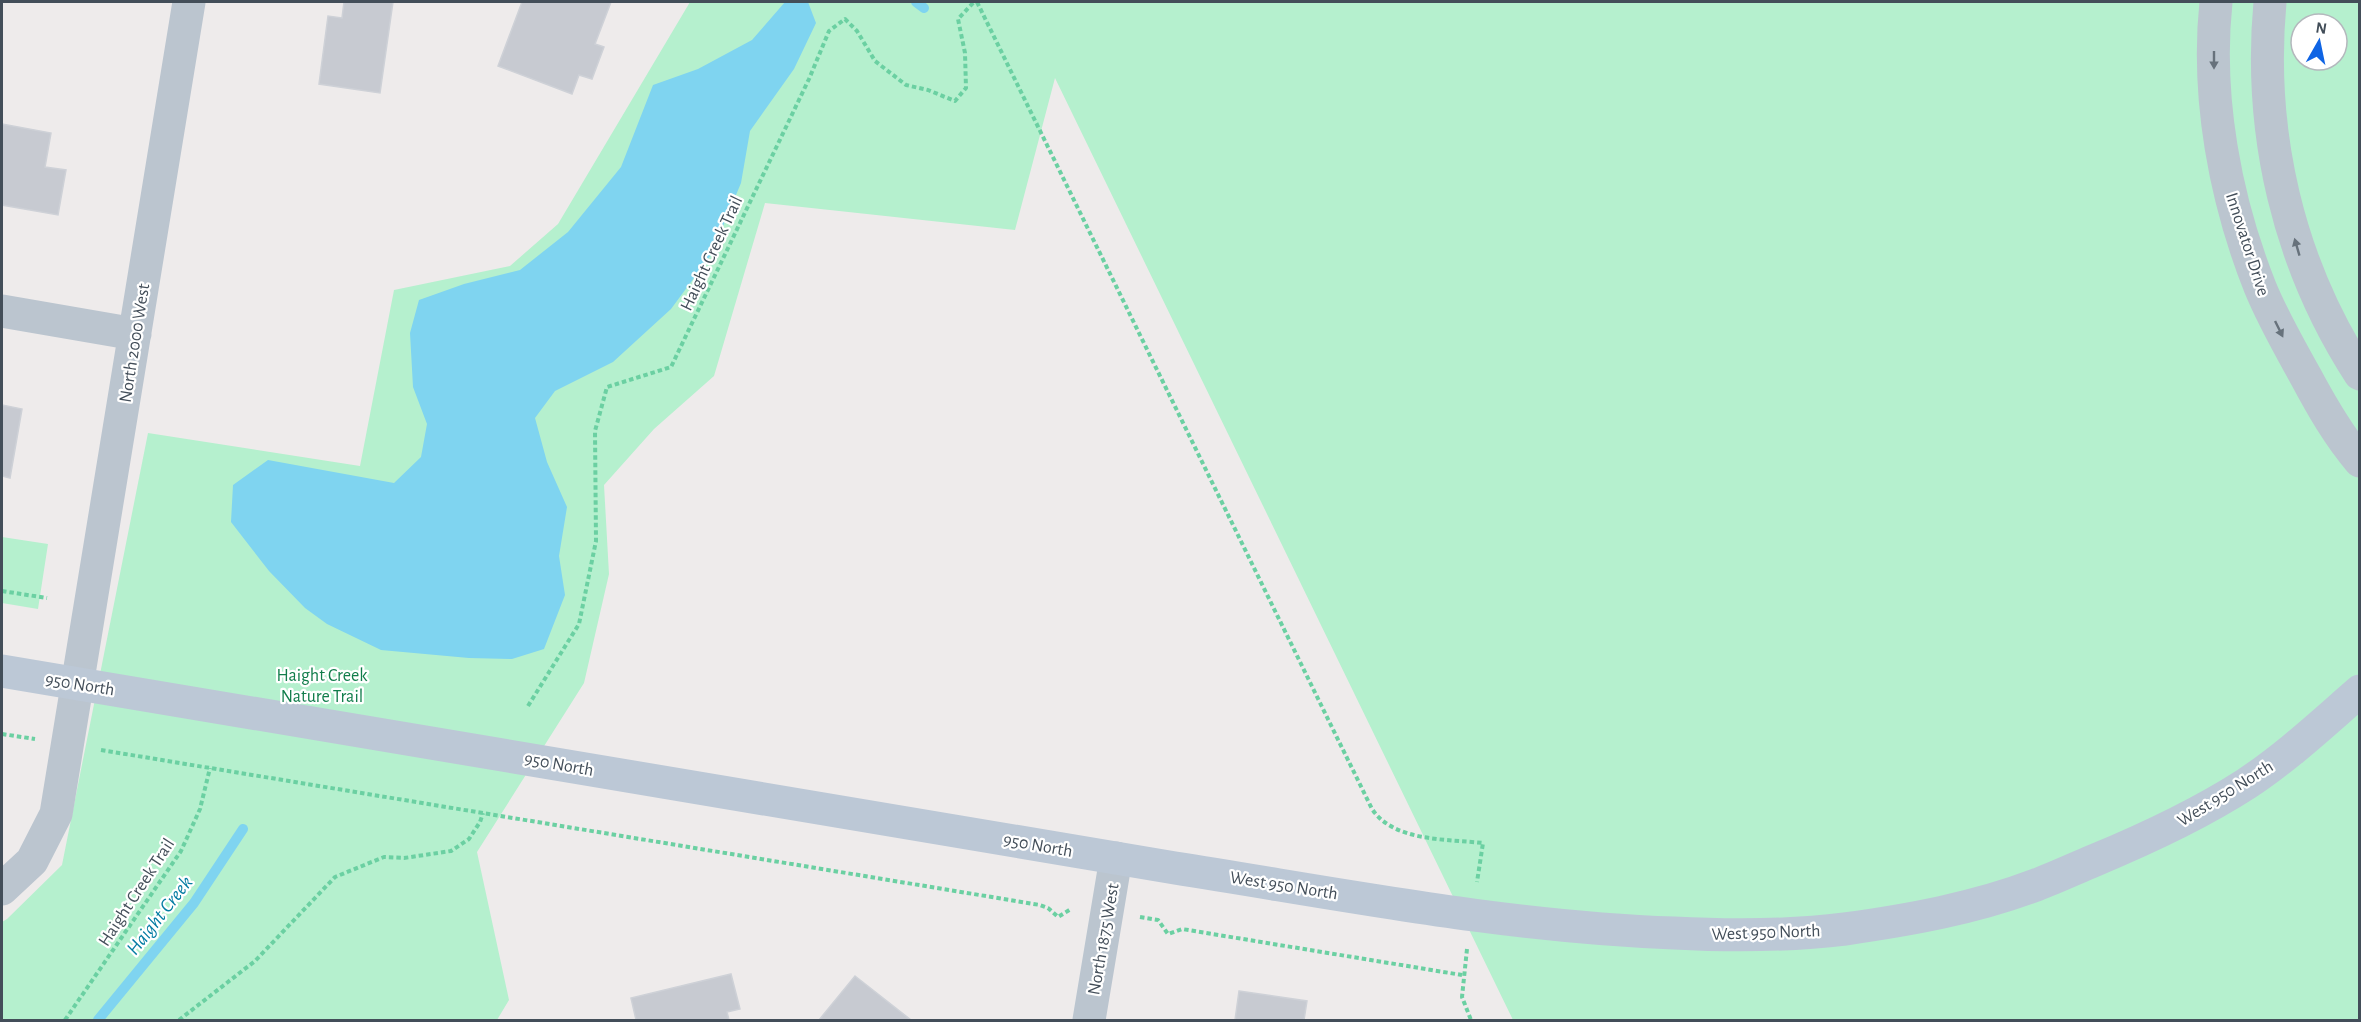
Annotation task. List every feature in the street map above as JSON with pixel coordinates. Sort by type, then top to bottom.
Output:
[{"type":"main road","name":"950 North","points":[[2,672],[1116,858]]},
{"type":"main road","name":"West 950 North","points":[[1116,858],[1541,925],[1708,935],[1774,935],[1840,930],[1904,920],[2032,887],[2141,842],[2244,785],[2292,750],[2360,690]]},
{"type":"street","name":"North 2000 West","points":[[2,890],[32,861],[56,814],[189,2]]},
{"type":"street","name":"Innovator Drive","points":[[2216,2],[2214,63],[2216,103],[2226,173],[2242,237],[2260,288],[2281,333],[2329,420],[2360,461]]},
{"type":"street","points":[[2270,2],[2267,67],[2269,107],[2273,148],[2284,202],[2300,256],[2314,292],[2332,329],[2360,374]]},
{"type":"street","points":[[2,311],[135,334]]},
{"type":"street","name":"North 1875 West","points":[[1089,1020],[1116,858]]},
{"type":"path","name":"Haight Creek Trail","points":[[528,706],[579,624],[596,541],[595,431],[607,387],[671,367],[809,79],[829,31],[845,19],[857,31],[875,61],[906,85],[928,90],[955,101],[966,88],[965,52],[958,19],[976,2]]},
{"type":"path","points":[[976,2],[1363,793],[1378,819],[1400,832],[1483,843]]},
{"type":"path","points":[[2,591],[47,598]]},
{"type":"path","points":[[2,734],[1040,905],[1048,908],[1058,917]]},
{"type":"path","name":"Haight Creek Trail","points":[[65,1020],[181,851],[200,809],[210,768]]},
{"type":"path","points":[[179,1020],[255,961],[335,877],[384,857],[405,858],[451,851],[469,839],[483,813]]},
{"type":"path","points":[[1168,934],[1182,929],[1462,975],[1462,997],[1471,1020]]},
{"type":"green space","name":"Haight Creek Nature Trail","points":[[690,2],[2359,2],[2359,1020],[1513,1020],[1055,78],[1015,230],[765,203],[714,376],[654,429],[604,485],[609,574],[584,683],[477,852],[509,1000],[497,1020],[2,1020],[2,922],[62,865],[148,433],[360,466],[394,290],[510,266],[558,224]]},
{"type":"green space","points":[[2,537],[48,544],[38,609],[2,603]]},
{"type":"water","points":[[785,2],[808,2],[816,23],[794,69],[750,131],[741,183],[711,255],[671,309],[613,362],[555,391],[535,418],[547,462],[567,507],[559,556],[565,595],[544,649],[512,659],[469,658],[381,650],[327,624],[305,608],[269,571],[231,522],[233,485],[268,460],[394,483],[421,457],[427,424],[413,387],[410,333],[419,300],[464,284],[520,270],[568,232],[621,167],[653,85],[698,69],[752,40]]},
{"type":"building","points":[[344,2],[393,2],[380,93],[319,84],[328,16],[342,18]]},
{"type":"building","points":[[522,2],[611,2],[595,44],[604,47],[592,79],[579,75],[572,94],[498,66]]},
{"type":"building","points":[[2,124],[51,133],[45,167],[66,170],[58,215],[2,205]]},
{"type":"building","points":[[2,405],[22,409],[10,478],[2,476]]},
{"type":"building","points":[[731,974],[740,1009],[727,1012],[729,1020],[636,1020],[631,998]]},
{"type":"building","points":[[855,976],[911,1020],[819,1020]]},
{"type":"building","points":[[1239,991],[1307,1001],[1304,1020],[1235,1020]]},
{"type":"waterway","name":"Haight Creek","points":[[916,2],[924,8]]},
{"type":"waterway","name":"Haight Creek","points":[[98,1020],[194,903],[243,829]]}]
